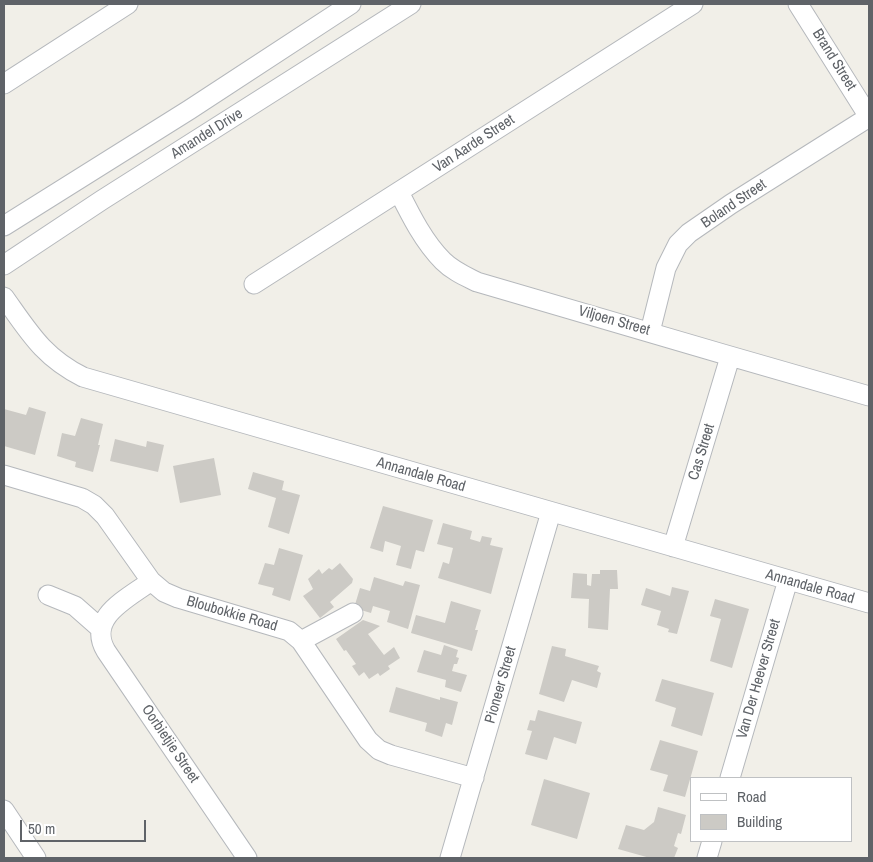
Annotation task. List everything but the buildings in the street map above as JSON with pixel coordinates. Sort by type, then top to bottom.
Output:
[{"type":"street","points":[[4,84],[128,4]]},
{"type":"street","name":"Amandel Drive","points":[[4,226],[189,110],[351,4]]},
{"type":"street","name":"Amandel Drive","points":[[4,265],[102,200],[411,4]]},
{"type":"street","name":"Van Aarde Street","points":[[254,284],[693,4]]},
{"type":"street","name":"Brand Street","points":[[798,4],[869,117]]},
{"type":"street","name":"Boland Street","points":[[650,332],[666,268],[678,244],[690,233],[732,204],[869,117]]},
{"type":"street","name":"Viljoen Street","points":[[399,192],[408,211],[429,244],[444,262],[477,282],[869,396]]},
{"type":"street","name":"Annandale Road","points":[[4,298],[42,348],[64,366],[83,377],[869,603]]},
{"type":"street","name":"Cas Street","points":[[673,547],[730,357]]},
{"type":"street","name":"Bloubokkie Road","points":[[4,475],[82,498],[94,505],[105,516],[152,581],[171,596],[289,631],[301,641],[373,746],[385,753],[474,778]]},
{"type":"street","name":"Pioneer Street","points":[[450,858],[551,512]]},
{"type":"street","name":"Van Der Heever Street","points":[[730,777],[788,580]]},
{"type":"street","points":[[48,595],[75,606],[100,628],[111,611],[152,581]]},
{"type":"street","points":[[301,641],[354,612]]},
{"type":"street","name":"Oorbietjie Street","points":[[100,628],[100,640],[106,651],[247,858]]},
{"type":"street","points":[[4,811],[36,858]]},
{"type":"street","points":[[707,858],[712,842]]}]
